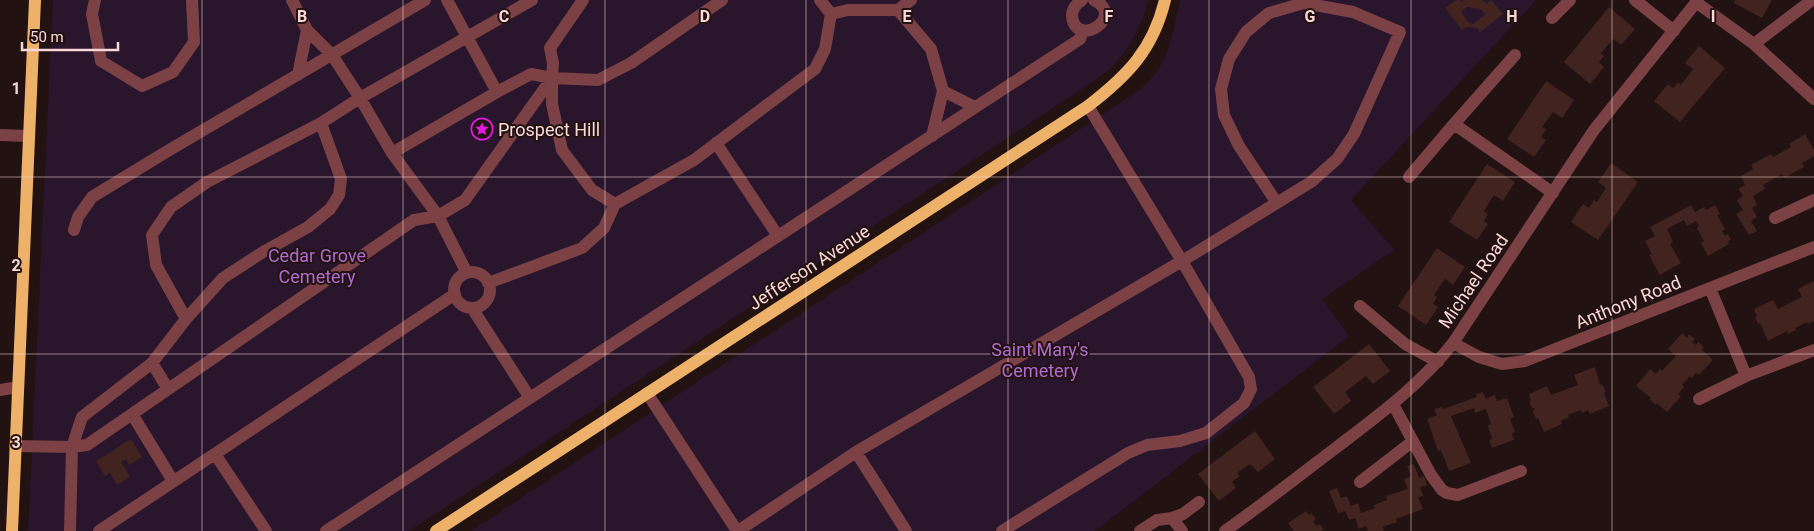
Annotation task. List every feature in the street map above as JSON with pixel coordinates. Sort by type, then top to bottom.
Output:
[{"type":"main road","points":[[12,531],[35,0]]},
{"type":"main road","name":"Jefferson Avenue","points":[[436,531],[1088,106],[1115,86],[1138,60],[1154,32],[1165,0]]},
{"type":"street","points":[[95,0],[92,14],[101,61],[142,86],[174,72],[194,42],[192,0]]},
{"type":"street","points":[[292,0],[307,30],[332,55],[392,153],[438,216],[467,273]]},
{"type":"street","points":[[74,230],[78,217],[92,197],[171,148],[425,0]]},
{"type":"street","points":[[447,0],[497,92]]},
{"type":"street","points":[[186,319],[156,265],[152,235],[171,207],[207,182],[321,123],[360,98],[532,0]]},
{"type":"street","points":[[583,0],[550,48],[553,63],[552,104],[562,150],[592,190],[615,204]]},
{"type":"street","points":[[392,153],[531,74],[552,78],[598,80],[631,63],[722,0]]},
{"type":"street","points":[[488,282],[582,248],[604,228],[615,204],[694,160],[816,69],[825,49],[831,14],[820,0]]},
{"type":"street","points":[[831,14],[848,10],[898,10],[911,0]]},
{"type":"street","points":[[1552,18],[1570,0]]},
{"type":"street","points":[[1635,0],[1674,31]]},
{"type":"street","points":[[1754,44],[1812,0]]},
{"type":"street","points":[[1078,1],[1072,12],[1072,18],[1074,23],[1082,30],[1093,30],[1101,24],[1104,14],[1098,1]]},
{"type":"street","points":[[1697,1],[1754,44],[1814,99]]},
{"type":"street","name":"Michael Road","points":[[1225,531],[1393,404],[1438,362],[1453,343],[1594,130],[1697,1]]},
{"type":"street","points":[[647,393],[738,531],[856,452],[1182,261],[1277,204],[1311,182],[1337,160],[1354,134],[1400,32],[1353,12],[1304,3],[1269,13],[1246,32],[1230,59],[1221,89],[1224,115],[1239,146],[1277,204]]},
{"type":"street","points":[[898,10],[931,49],[943,91],[932,136]]},
{"type":"street","points":[[298,75],[307,30]]},
{"type":"street","points":[[326,531],[1080,39],[1082,30]]},
{"type":"street","points":[[1409,176],[1515,55]]},
{"type":"street","points":[[15,446],[87,445],[414,220],[438,216],[465,200],[552,78]]},
{"type":"street","points":[[943,91],[975,107]]},
{"type":"street","points":[[1002,531],[1128,453],[1147,445],[1180,441],[1206,433],[1244,403],[1251,388],[1249,377],[1182,261],[1088,106]]},
{"type":"street","points":[[70,531],[72,446],[82,417],[152,363],[186,319],[223,278],[263,252],[308,227],[330,209],[340,195],[341,179],[321,123]]},
{"type":"street","points":[[1454,124],[1553,193]]},
{"type":"street","points":[[0,135],[29,136]]},
{"type":"street","points":[[716,143],[778,236]]},
{"type":"street","points":[[1775,218],[1814,200]]},
{"type":"street","name":"Anthony Road","points":[[1453,343],[1479,357],[1502,364],[1525,361],[1814,247]]},
{"type":"street","points":[[472,308],[483,304],[490,294],[488,282],[482,275],[467,273],[458,279],[455,294],[461,304],[472,308],[530,398]]},
{"type":"street","points":[[1710,288],[1746,376]]},
{"type":"street","points":[[99,531],[455,294]]},
{"type":"street","points":[[1360,306],[1405,344],[1438,362]]},
{"type":"street","points":[[1699,399],[1746,376],[1814,350]]},
{"type":"street","points":[[152,363],[168,389]]},
{"type":"street","points":[[0,390],[18,387]]},
{"type":"street","points":[[1393,404],[1431,475],[1442,490],[1458,496],[1521,471]]},
{"type":"street","points":[[132,414],[173,482]]},
{"type":"street","points":[[1360,482],[1413,441]]},
{"type":"street","points":[[856,452],[906,531]]},
{"type":"street","points":[[215,454],[266,531]]},
{"type":"street","points":[[1140,531],[1157,520],[1183,514],[1199,502]]},
{"type":"street","points":[[1172,518],[1182,531]]},
{"type":"green space","name":"Cedar Grove Cemetery","points":[[53,0],[1148,0],[1140,24],[1128,47],[1112,66],[1091,83],[409,531],[28,531]]},
{"type":"green space","name":"Saint Mary's Cemetery","points":[[1180,0],[1536,0],[1351,200],[1394,250],[1322,299],[1349,336],[1095,531],[471,531],[1138,91],[1149,81],[1163,61],[1168,50]]},
{"type":"building","points":[[1456,0],[1461,2],[1464,0],[1483,0],[1487,4],[1491,0],[1503,14],[1480,32],[1477,28],[1467,27],[1462,30],[1445,8]],"holes":[[[1467,7],[1481,9],[1485,15],[1473,24],[1469,23],[1461,12]]]},
{"type":"building","points":[[1735,0],[1772,0],[1762,18],[1734,3]]},
{"type":"building","points":[[1609,7],[1635,29],[1621,45],[1613,39],[1601,53],[1604,56],[1599,62],[1604,67],[1590,84],[1564,62]]},
{"type":"building","points":[[1699,46],[1725,68],[1680,122],[1654,101],[1668,84],[1673,88],[1678,82],[1681,85],[1693,69],[1685,63]]},
{"type":"building","points":[[1546,81],[1574,100],[1562,118],[1553,112],[1542,127],[1546,129],[1541,137],[1546,140],[1534,157],[1507,139]]},
{"type":"building","points":[[1805,134],[1814,150],[1814,156],[1802,163],[1804,167],[1784,178],[1782,174],[1763,185],[1765,189],[1753,196],[1757,205],[1752,208],[1757,217],[1751,221],[1757,231],[1749,235],[1736,214],[1743,210],[1737,200],[1743,196],[1738,189],[1745,185],[1741,176],[1753,169],[1751,165],[1771,154],[1773,157],[1791,147],[1789,144]]},
{"type":"building","points":[[1611,163],[1638,182],[1598,240],[1571,222],[1583,204],[1589,208],[1594,200],[1597,202],[1606,188],[1598,182]]},
{"type":"building","points":[[1487,164],[1515,182],[1503,201],[1494,195],[1484,211],[1488,214],[1484,221],[1488,224],[1477,240],[1449,222]]},
{"type":"building","points":[[1691,205],[1695,212],[1704,207],[1706,210],[1715,205],[1720,214],[1717,215],[1725,229],[1722,231],[1725,236],[1728,234],[1731,240],[1728,241],[1729,244],[1708,256],[1701,243],[1704,241],[1697,228],[1699,226],[1696,221],[1687,226],[1684,220],[1667,229],[1673,242],[1670,244],[1681,263],[1660,275],[1649,255],[1652,254],[1645,241],[1655,236],[1650,227]]},
{"type":"building","points":[[1437,248],[1465,267],[1453,285],[1445,279],[1434,295],[1437,297],[1433,304],[1438,307],[1426,325],[1398,306]]},
{"type":"building","points":[[1814,281],[1814,321],[1808,324],[1807,322],[1788,334],[1787,331],[1768,341],[1760,323],[1758,324],[1754,309],[1773,300],[1778,309],[1802,297],[1798,289]]},
{"type":"building","points":[[1682,333],[1687,338],[1689,334],[1695,339],[1692,342],[1696,345],[1698,342],[1704,347],[1702,350],[1713,360],[1699,375],[1696,373],[1692,378],[1690,376],[1682,385],[1684,387],[1678,394],[1681,396],[1667,412],[1657,403],[1656,405],[1649,399],[1651,398],[1636,386],[1650,369],[1656,374],[1660,369],[1662,371],[1676,356],[1668,349]]},
{"type":"building","points":[[1369,344],[1390,371],[1373,384],[1366,376],[1345,392],[1351,401],[1334,414],[1313,387]]},
{"type":"building","points":[[1595,367],[1600,384],[1603,385],[1606,392],[1604,393],[1609,406],[1590,414],[1588,410],[1582,413],[1581,410],[1568,415],[1569,417],[1561,421],[1562,424],[1544,432],[1538,418],[1536,419],[1533,411],[1535,410],[1529,401],[1531,400],[1529,394],[1547,386],[1551,395],[1578,385],[1574,375]]},
{"type":"building","points":[[1483,392],[1486,399],[1495,395],[1497,401],[1507,398],[1514,417],[1510,419],[1515,432],[1512,434],[1514,440],[1492,448],[1489,440],[1492,439],[1488,426],[1491,424],[1486,409],[1475,413],[1474,408],[1451,416],[1471,463],[1449,471],[1441,450],[1438,451],[1427,419],[1437,415],[1434,409],[1442,407],[1443,409],[1477,397],[1476,394]]},
{"type":"building","points":[[1255,431],[1275,459],[1258,472],[1250,464],[1237,473],[1240,476],[1232,482],[1236,488],[1219,501],[1198,474]]},
{"type":"building","points":[[131,439],[142,457],[129,465],[126,459],[121,462],[130,477],[117,485],[110,473],[105,476],[96,461]]},
{"type":"building","points":[[1414,464],[1419,478],[1424,476],[1427,485],[1420,487],[1423,496],[1418,497],[1423,509],[1396,519],[1397,522],[1383,527],[1384,531],[1368,531],[1366,526],[1359,529],[1355,518],[1349,520],[1345,511],[1338,513],[1329,491],[1337,488],[1341,498],[1347,496],[1351,506],[1358,503],[1361,513],[1375,508],[1374,505],[1387,500],[1386,496],[1408,489],[1404,479],[1411,476],[1407,466]]},
{"type":"building","points":[[1306,511],[1309,515],[1311,513],[1316,519],[1313,521],[1317,526],[1320,524],[1324,529],[1321,531],[1294,531],[1288,523]]},
{"type":"place","name":"Prospect Hill","points":[[482,129]]}]
